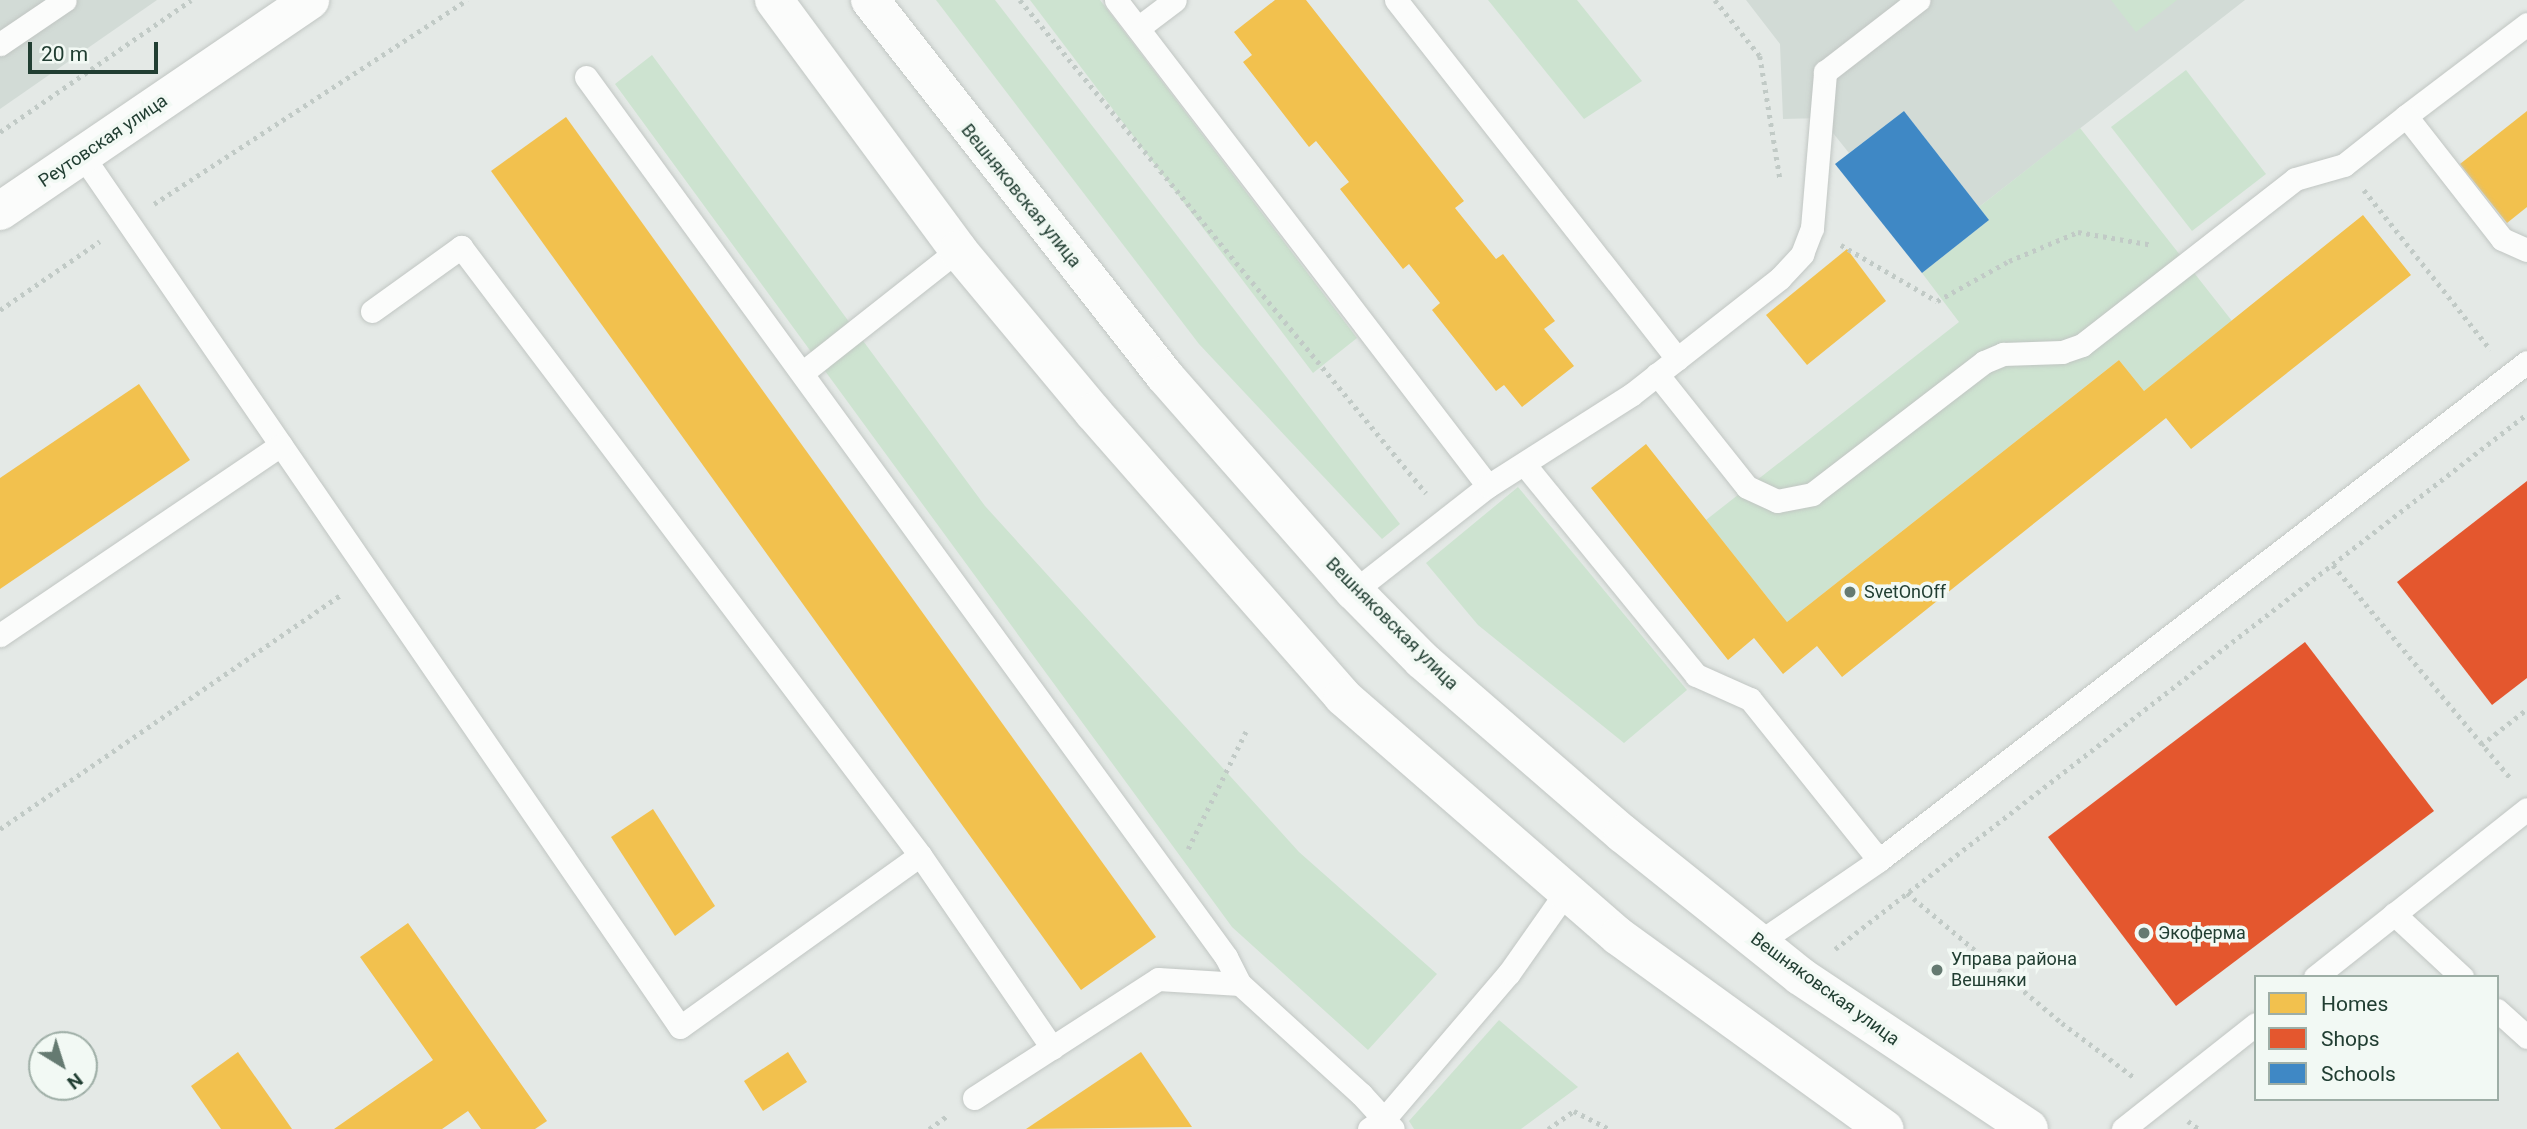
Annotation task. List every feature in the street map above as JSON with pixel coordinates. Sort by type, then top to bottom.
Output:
[{"type":"main road","points":[[774,0],[958,250],[1093,412],[1343,697],[1618,936],[1885,1129]]},
{"type":"main road","name":"Вешняковская улица","points":[[870,0],[1164,375],[1354,591],[1422,660],[1623,834],[1800,976],[2029,1129]]},
{"type":"main road","name":"Реутовская улица","points":[[0,211],[82,155],[286,6]]},
{"type":"lane","points":[[0,44],[65,0]]},
{"type":"lane","points":[[1116,0],[1488,486]]},
{"type":"lane","points":[[1138,28],[1175,0]]},
{"type":"lane","points":[[1396,0],[1677,359]]},
{"type":"lane","points":[[1354,591],[1488,486],[1657,374],[1780,278],[1802,254],[1812,228],[1825,72],[1919,0]]},
{"type":"lane","points":[[1657,374],[1747,487],[1777,501],[1812,494],[1984,362],[2003,354],[2062,352],[2082,345],[2295,179],[2344,164],[2527,24]]},
{"type":"lane","points":[[586,78],[1172,882],[1240,984],[1382,1125],[1509,973],[1566,892]]},
{"type":"lane","points":[[2406,116],[2502,239],[2527,250]]},
{"type":"lane","points":[[82,155],[680,1027],[920,855]]},
{"type":"lane","points":[[372,311],[461,247],[920,855],[1052,1048]]},
{"type":"lane","points":[[802,373],[958,250]]},
{"type":"lane","points":[[1758,943],[1879,860],[2519,368]]},
{"type":"lane","points":[[0,635],[281,445]]},
{"type":"lane","points":[[1524,464],[1696,675],[1750,699],[1879,860]]},
{"type":"lane","points":[[2318,975],[2394,914],[2523,799]]},
{"type":"lane","points":[[2394,914],[2460,975]]},
{"type":"lane","points":[[974,1098],[1157,979],[1240,984]]},
{"type":"lane","points":[[2499,1012],[2527,1037]]},
{"type":"lane","points":[[2123,1129],[2254,1026]]},
{"type":"path","points":[[0,132],[191,0]]},
{"type":"path","points":[[0,310],[127,222],[467,0]]},
{"type":"path","points":[[1020,0],[1448,518]]},
{"type":"path","points":[[1715,0],[1760,56],[1784,211],[1937,301],[2009,261],[2078,232],[2200,253]]},
{"type":"path","points":[[2344,164],[2519,368]]},
{"type":"path","points":[[1800,976],[2527,414]]},
{"type":"path","points":[[2333,564],[2523,799]]},
{"type":"path","points":[[0,829],[370,575]]},
{"type":"path","points":[[2482,745],[2527,709]]},
{"type":"path","points":[[1172,882],[1245,730]]},
{"type":"path","points":[[1908,893],[2062,1023],[2199,1129]]},
{"type":"path","points":[[1548,1129],[1574,1111],[1609,1129]]},
{"type":"shaded area","points":[[0,0],[157,0],[0,109]]},
{"type":"shaded area","points":[[1746,0],[2245,0],[1979,207],[1904,111],[1849,153],[1821,118],[1783,119],[1780,44]]},
{"type":"green space","points":[[936,0],[995,0],[1400,524],[1382,539],[1199,344]]},
{"type":"green space","points":[[1030,0],[1100,0],[1357,338],[1313,373]]},
{"type":"green space","points":[[1488,0],[1577,0],[1642,81],[1584,119]]},
{"type":"green space","points":[[2111,0],[2177,0],[2136,32]]},
{"type":"green space","points":[[652,55],[985,506],[1299,852],[1437,974],[1368,1050],[1232,927],[615,84]]},
{"type":"green space","points":[[2186,70],[2266,174],[2192,231],[2111,127]]},
{"type":"green space","points":[[2080,128],[2232,321],[2144,391],[2119,360],[1787,622],[1706,520],[1959,322],[1922,273],[1989,220],[1979,207]]},
{"type":"green space","points":[[1518,487],[1687,690],[1624,743],[1478,625],[1426,563]]},
{"type":"green space","points":[[1499,1020],[1578,1087],[1521,1129],[1414,1129],[1409,1121]]},
{"type":"building: Homes","points":[[1275,0],[1306,0],[1464,201],[1455,208],[1496,259],[1503,254],[1555,321],[1544,329],[1574,366],[1522,407],[1504,385],[1496,391],[1432,310],[1440,303],[1409,264],[1403,269],[1340,189],[1349,182],[1316,141],[1309,147],[1243,62],[1252,55],[1234,32]]},
{"type":"building: Homes","points":[[2527,111],[2527,207],[2507,223],[2460,164]]},
{"type":"building: Homes","points":[[566,117],[1156,937],[1081,990],[491,171]]},
{"type":"building: Homes","points":[[2363,215],[2411,275],[2191,449],[2166,418],[1842,677],[1817,646],[1783,674],[1754,638],[1728,660],[1591,488],[1646,444],[1787,622],[2119,360],[2144,391]]},
{"type":"building: Homes","points":[[1847,249],[1886,301],[1807,365],[1766,315]]},
{"type":"building: Homes","points":[[139,384],[190,460],[0,589],[0,478]]},
{"type":"building: Homes","points":[[653,809],[715,906],[675,936],[611,837]]},
{"type":"building: Homes","points":[[408,923],[547,1121],[535,1129],[481,1129],[468,1111],[442,1129],[334,1129],[433,1060],[360,957]]},
{"type":"building: Homes","points":[[238,1052],[292,1129],[221,1129],[191,1086]]},
{"type":"building: Homes","points":[[788,1052],[807,1082],[763,1111],[744,1081]]},
{"type":"building: Homes","points":[[1141,1052],[1192,1127],[1026,1129]]},
{"type":"building: Shops","points":[[2527,481],[2527,678],[2492,705],[2397,582]]},
{"type":"building: Shops","points":[[2305,642],[2434,811],[2176,1006],[2048,837]]},
{"type":"building: Schools","points":[[1904,111],[1989,220],[1922,273],[1835,164]]},
{"type":"place","name":"SvetOnOff","points":[[1850,592]]},
{"type":"place","name":"Экоферма","points":[[2144,933]]},
{"type":"place","name":"Управа района Вешняки","points":[[1937,970]]}]
